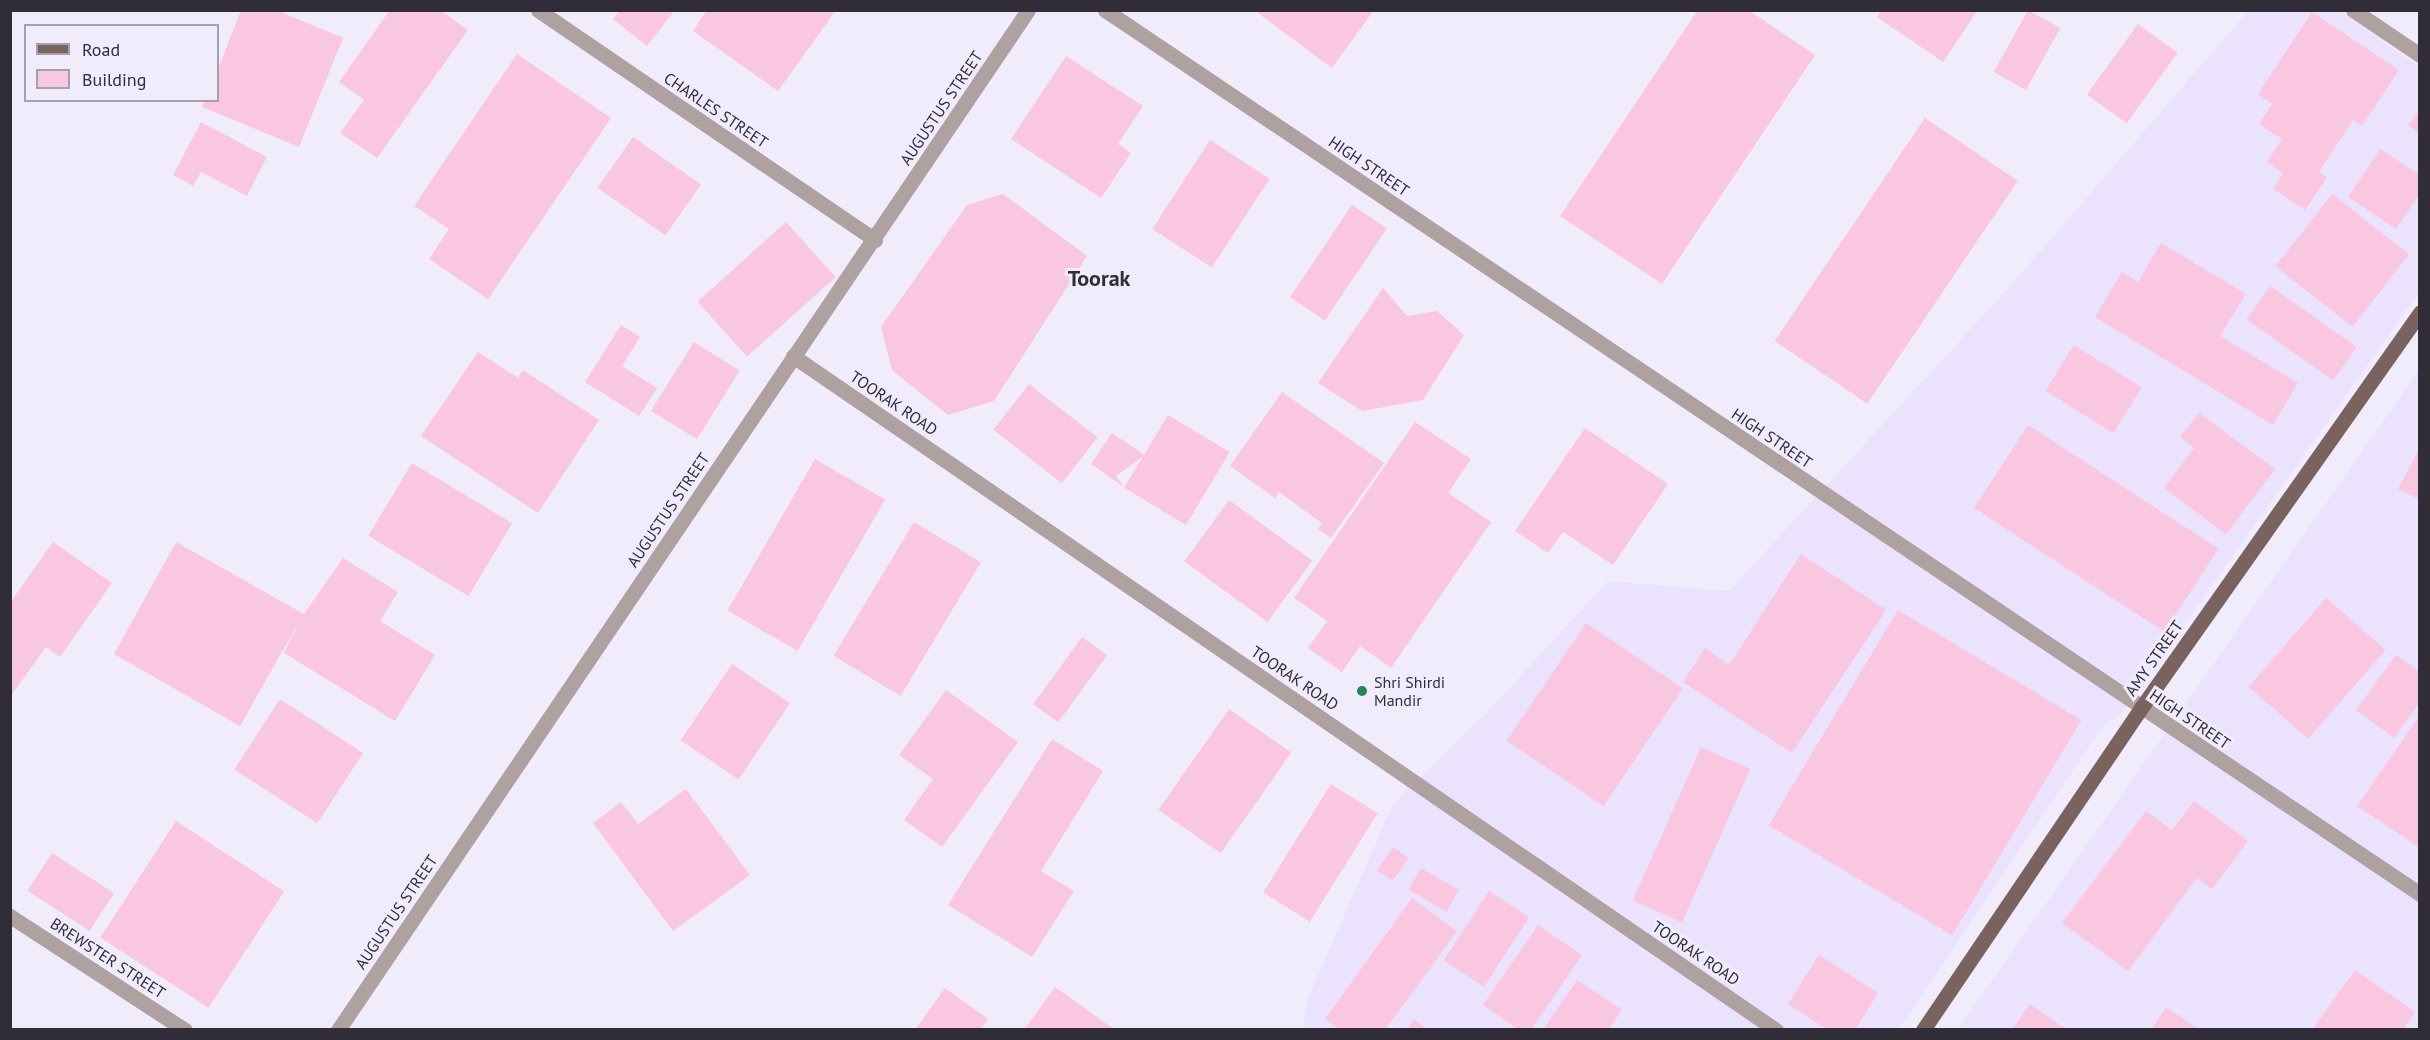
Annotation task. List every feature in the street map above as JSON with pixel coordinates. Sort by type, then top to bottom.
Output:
[{"type":"main road","name":"AMY STREET","points":[[1923,1029],[2141,708],[2420,312]]},
{"type":"street","name":"CHARLES STREET","points":[[538,10],[875,240]]},
{"type":"street","name":"AUGUSTUS STREET","points":[[339,1029],[793,356],[875,240],[1028,10]]},
{"type":"street","name":"HIGH STREET","points":[[1105,10],[2420,894]]},
{"type":"street","points":[[2353,10],[2420,55]]},
{"type":"street","name":"TOORAK ROAD","points":[[793,356],[1776,1029]]},
{"type":"street","name":"BREWSTER STREET","points":[[10,916],[185,1029]]},
{"type":"shaded area","points":[[2248,11],[2339,11],[2419,67],[2419,292],[2121,714],[2103,726],[1899,1029],[1303,1030],[1307,1000],[1393,804],[1490,709],[1608,581],[1729,591],[2012,284]]},
{"type":"shaded area","points":[[2419,370],[2419,1029],[1958,1029]]},
{"type":"building","points":[[241,10],[276,10],[343,38],[299,147],[202,107],[204,102],[219,102],[219,66]]},
{"type":"building","points":[[390,10],[440,10],[468,30],[377,158],[340,133],[364,100],[339,82]]},
{"type":"building","points":[[620,10],[675,10],[647,46],[613,19]]},
{"type":"building","points":[[707,10],[836,10],[778,91],[693,31]]},
{"type":"building","points":[[1254,10],[1374,10],[1332,68]]},
{"type":"building","points":[[1698,10],[1748,10],[1815,55],[1662,284],[1560,216]]},
{"type":"building","points":[[1881,10],[1978,10],[1943,62],[1877,17]]},
{"type":"building","points":[[2028,10],[2060,28],[2026,90],[1994,72]]},
{"type":"building","points":[[2312,12],[2399,70],[2362,126],[2353,120],[2319,172],[2327,177],[2305,210],[2273,189],[2283,173],[2267,162],[2282,139],[2259,124],[2272,104],[2258,94]]},
{"type":"building","points":[[2138,24],[2178,53],[2127,123],[2087,94]]},
{"type":"building","points":[[517,54],[611,118],[488,299],[429,259],[449,229],[414,206]]},
{"type":"building","points":[[1066,56],[1143,106],[1118,144],[1131,153],[1101,198],[1011,139]]},
{"type":"building","points":[[2420,110],[2420,135],[2408,125]]},
{"type":"building","points":[[1925,118],[2018,181],[1867,404],[1775,341]]},
{"type":"building","points":[[201,122],[267,157],[247,196],[201,172],[193,186],[173,175]]},
{"type":"building","points":[[633,137],[701,185],[665,235],[597,188]]},
{"type":"building","points":[[1210,140],[1270,179],[1212,268],[1152,229]]},
{"type":"building","points":[[2380,149],[2420,175],[2420,193],[2396,229],[2348,197]]},
{"type":"building","points":[[1003,194],[1087,256],[994,401],[948,415],[892,370],[881,327],[967,205]]},
{"type":"building","points":[[2332,194],[2409,254],[2353,327],[2275,266]]},
{"type":"building","points":[[1352,205],[1387,228],[1325,321],[1290,297]]},
{"type":"building","points":[[786,222],[836,277],[747,357],[698,302]]},
{"type":"building","points":[[2161,243],[2246,294],[2220,336],[2298,383],[2273,425],[2095,317],[2122,272],[2138,282]]},
{"type":"building","points":[[2270,286],[2357,347],[2333,380],[2246,320]]},
{"type":"building","points":[[1383,288],[1407,316],[1437,311],[1464,335],[1423,400],[1362,411],[1318,383]]},
{"type":"building","points":[[621,325],[640,337],[622,366],[657,388],[639,416],[585,382]]},
{"type":"building","points":[[694,342],[740,371],[697,439],[651,411]]},
{"type":"building","points":[[2074,345],[2142,387],[2113,433],[2045,391]]},
{"type":"building","points":[[478,352],[518,378],[523,370],[599,420],[538,513],[421,436]]},
{"type":"building","points":[[1029,384],[1098,438],[1062,483],[993,430]]},
{"type":"building","points":[[1282,392],[1384,463],[1331,538],[1318,529],[1322,523],[1279,492],[1275,498],[1230,466]]},
{"type":"building","points":[[2199,413],[2275,469],[2226,534],[2164,488],[2194,448],[2180,437]]},
{"type":"building","points":[[1168,415],[1230,452],[1186,525],[1124,488]]},
{"type":"building","points":[[1415,422],[1471,459],[1448,493],[1491,522],[1391,668],[1360,646],[1342,672],[1308,648],[1327,621],[1294,598]]},
{"type":"building","points":[[2028,425],[2218,549],[2164,632],[1974,508]]},
{"type":"building","points":[[1585,428],[1668,484],[1613,565],[1563,532],[1548,553],[1515,531]]},
{"type":"building","points":[[1112,433],[1145,455],[1116,476],[1124,487],[1091,464]]},
{"type":"building","points":[[2420,447],[2420,500],[2398,489]]},
{"type":"building","points":[[815,459],[885,500],[798,651],[728,611]]},
{"type":"building","points":[[412,463],[512,523],[469,596],[368,536]]},
{"type":"building","points":[[1229,500],[1312,561],[1268,622],[1184,561]]},
{"type":"building","points":[[914,522],[981,562],[901,696],[834,656]]},
{"type":"building","points":[[53,542],[112,583],[60,657],[46,647],[10,697],[10,603]]},
{"type":"building","points":[[176,542],[304,614],[343,558],[398,592],[380,621],[435,655],[395,721],[284,653],[299,622],[240,726],[114,654]]},
{"type":"building","points":[[1801,554],[1886,610],[1792,753],[1683,682],[1705,648],[1729,665]]},
{"type":"building","points":[[2326,598],[2386,650],[2308,739],[2249,687]]},
{"type":"building","points":[[1898,610],[2081,720],[1952,935],[1769,825]]},
{"type":"building","points":[[1586,623],[1683,688],[1604,806],[1507,741]]},
{"type":"building","points":[[1082,637],[1107,655],[1058,722],[1033,704]]},
{"type":"building","points":[[2396,655],[2420,672],[2420,702],[2394,738],[2356,710]]},
{"type":"building","points":[[732,664],[790,703],[739,779],[681,740]]},
{"type":"building","points":[[946,690],[1018,742],[942,847],[904,820],[933,779],[899,755]]},
{"type":"building","points":[[280,699],[363,753],[317,823],[234,769]]},
{"type":"building","points":[[1229,709],[1291,753],[1221,853],[1158,810]]},
{"type":"building","points":[[2420,715],[2420,848],[2357,806]]},
{"type":"building","points":[[1052,739],[1103,771],[1041,871],[1074,891],[1032,957],[948,905]]},
{"type":"building","points":[[1701,747],[1750,769],[1682,922],[1633,900]]},
{"type":"building","points":[[1331,784],[1378,813],[1310,922],[1263,893]]},
{"type":"building","points":[[686,789],[750,875],[673,931],[593,823],[621,802],[638,824]]},
{"type":"building","points":[[2194,801],[2248,841],[2212,889],[2197,878],[2128,971],[2062,923],[2146,811],[2172,830]]},
{"type":"building","points":[[176,821],[284,891],[208,1008],[100,938]]},
{"type":"building","points":[[1393,847],[1409,858],[1393,881],[1377,870]]},
{"type":"building","points":[[52,853],[114,893],[90,931],[27,891]]},
{"type":"building","points":[[1421,868],[1459,890],[1447,912],[1408,890]]},
{"type":"building","points":[[1489,891],[1529,917],[1484,987],[1444,961]]},
{"type":"building","points":[[1412,898],[1457,931],[1385,1030],[1340,1030],[1325,1019]]},
{"type":"building","points":[[1538,925],[1582,955],[1531,1030],[1519,1030],[1483,1005]]},
{"type":"building","points":[[1819,955],[1878,993],[1855,1030],[1828,1030],[1788,1004]]},
{"type":"building","points":[[2355,970],[2415,1012],[2403,1030],[2312,1030]]},
{"type":"building","points":[[1577,980],[1622,1010],[1608,1030],[1543,1030]]},
{"type":"building","points":[[1055,987],[1115,1030],[1024,1030]]},
{"type":"building","points":[[945,988],[988,1019],[980,1030],[915,1030]]},
{"type":"building","points":[[2030,1004],[2067,1030],[2012,1030]]},
{"type":"building","points":[[2166,1007],[2199,1030],[2151,1030]]},
{"type":"building","points":[[1414,1019],[1429,1030],[1407,1030]]},
{"type":"place","name":"Shri Shirdi Mandir","points":[[1362,691]]},
{"type":"district","name":"Toorak","points":[[1099,279]]}]
